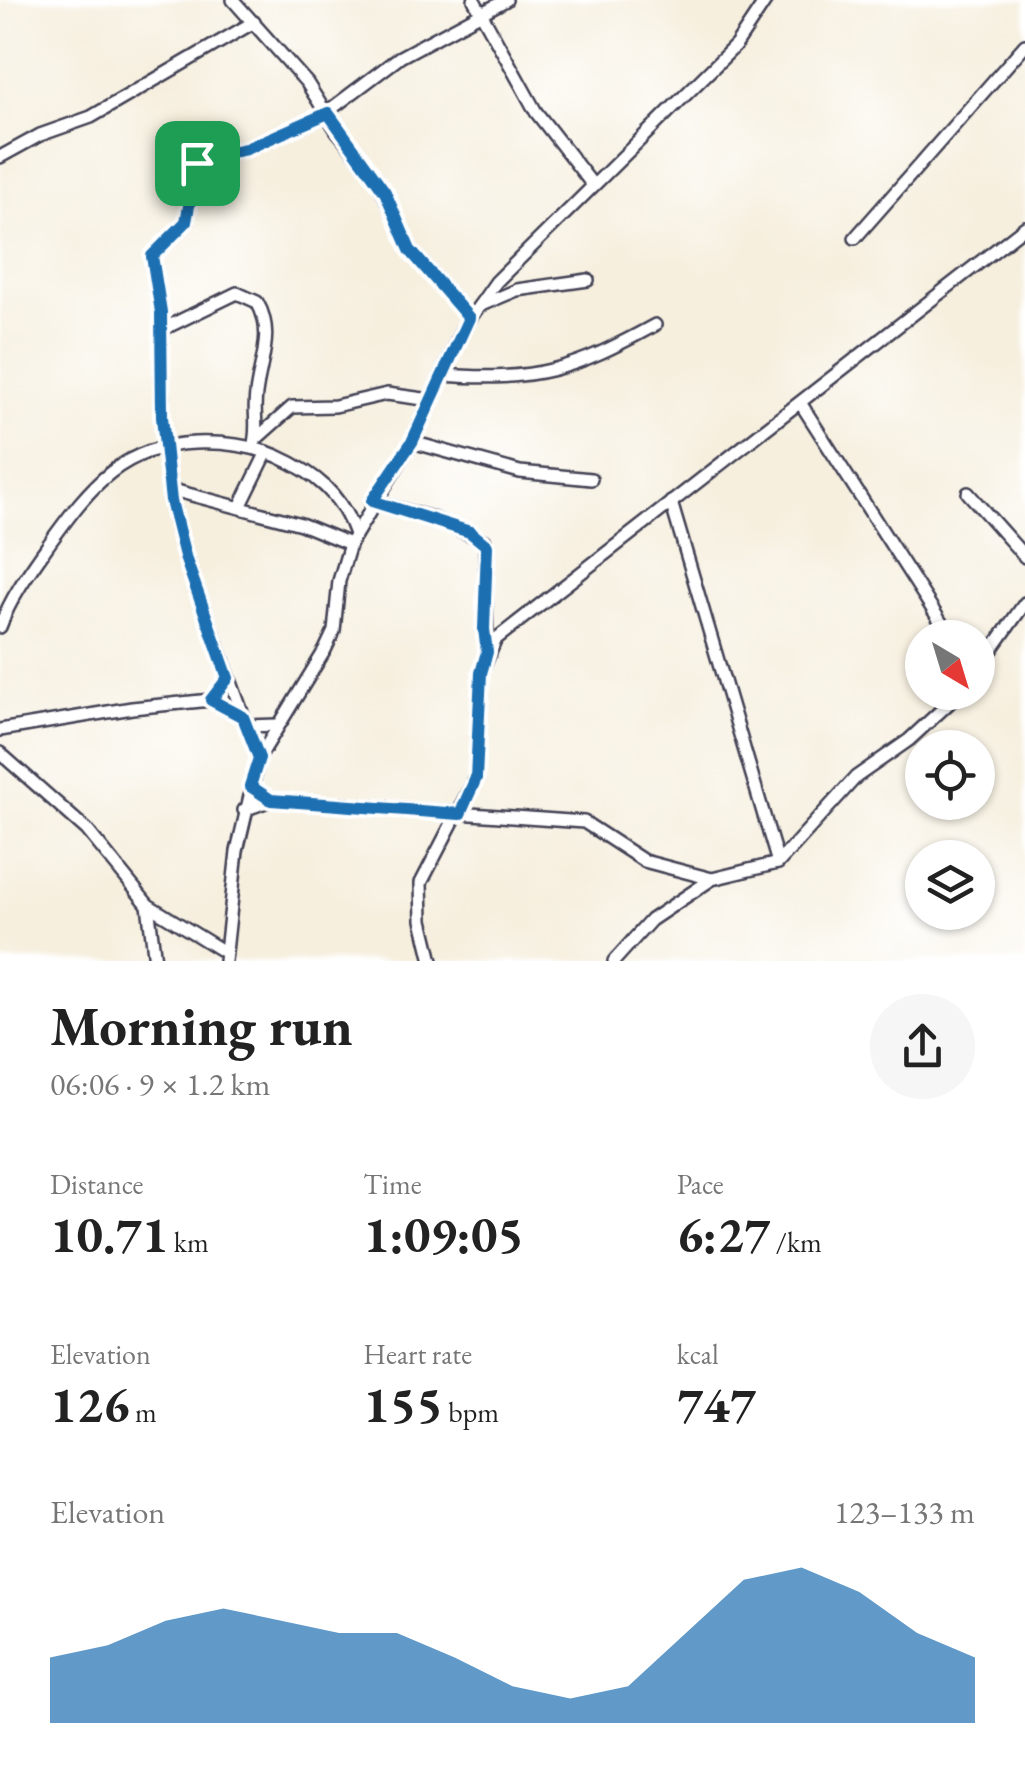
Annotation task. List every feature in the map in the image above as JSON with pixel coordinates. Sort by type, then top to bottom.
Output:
[{"type":"street","points":[[234,0],[328,113],[385,192],[410,250],[472,313]]},
{"type":"street","points":[[474,0],[536,112],[592,184]]},
{"type":"street","points":[[259,758],[186,560],[169,489],[161,312],[152,256],[186,222],[197,163],[246,149],[328,113],[400,57],[506,0]]},
{"type":"street","points":[[0,752],[76,818],[148,905],[226,957],[244,810],[259,758],[334,630],[339,581],[353,539],[412,442],[472,313],[592,184],[736,45],[766,0]]},
{"type":"street","points":[[0,158],[40,135],[90,117],[254,22]]},
{"type":"street","points":[[854,238],[1025,44]]},
{"type":"street","points":[[487,652],[496,639],[1025,227]]},
{"type":"street","points":[[472,313],[517,290],[588,280]]},
{"type":"street","points":[[161,330],[236,294],[257,302],[268,330],[255,398],[260,422],[254,444]]},
{"type":"street","points":[[161,312],[174,322]]},
{"type":"street","points":[[442,376],[506,380],[558,369],[592,359],[655,325]]},
{"type":"street","points":[[254,444],[292,407],[324,407],[387,394],[431,400]]},
{"type":"street","points":[[801,404],[939,620]]},
{"type":"street","points":[[412,442],[520,472],[590,480]]},
{"type":"street","points":[[0,626],[29,572],[90,490],[116,467],[164,444],[254,444],[311,473],[347,511],[353,539]]},
{"type":"street","points":[[240,507],[267,452]]},
{"type":"street","points":[[169,489],[353,539]]},
{"type":"street","points":[[968,493],[1025,556]]},
{"type":"street","points":[[670,502],[778,863]]},
{"type":"street","points":[[347,511],[369,507],[432,518],[485,541],[487,652],[480,687],[476,778],[421,883],[422,920],[432,961]]},
{"type":"street","points":[[995,645],[1025,602]]},
{"type":"street","points":[[211,700],[228,678]]},
{"type":"street","points":[[0,730],[132,708],[211,700],[245,722],[278,725]]},
{"type":"street","points":[[614,961],[652,920],[712,879],[778,863],[856,777],[909,740],[942,710]]},
{"type":"street","points":[[250,786],[271,800]]},
{"type":"street","points":[[244,810],[271,800],[584,822],[644,861],[712,879]]},
{"type":"street","points":[[148,905],[156,961]]},
{"type":"route","points":[[328,113],[337,131],[385,192],[410,250],[469,318],[412,442],[372,501],[470,532],[481,537],[487,546],[487,652],[481,673],[476,778],[460,814],[271,800],[250,786],[259,758],[243,717],[211,700],[228,678],[186,560],[171,501],[162,417],[161,312],[152,256],[186,222],[193,203],[197,163],[202,158],[246,149],[328,113]]}]
